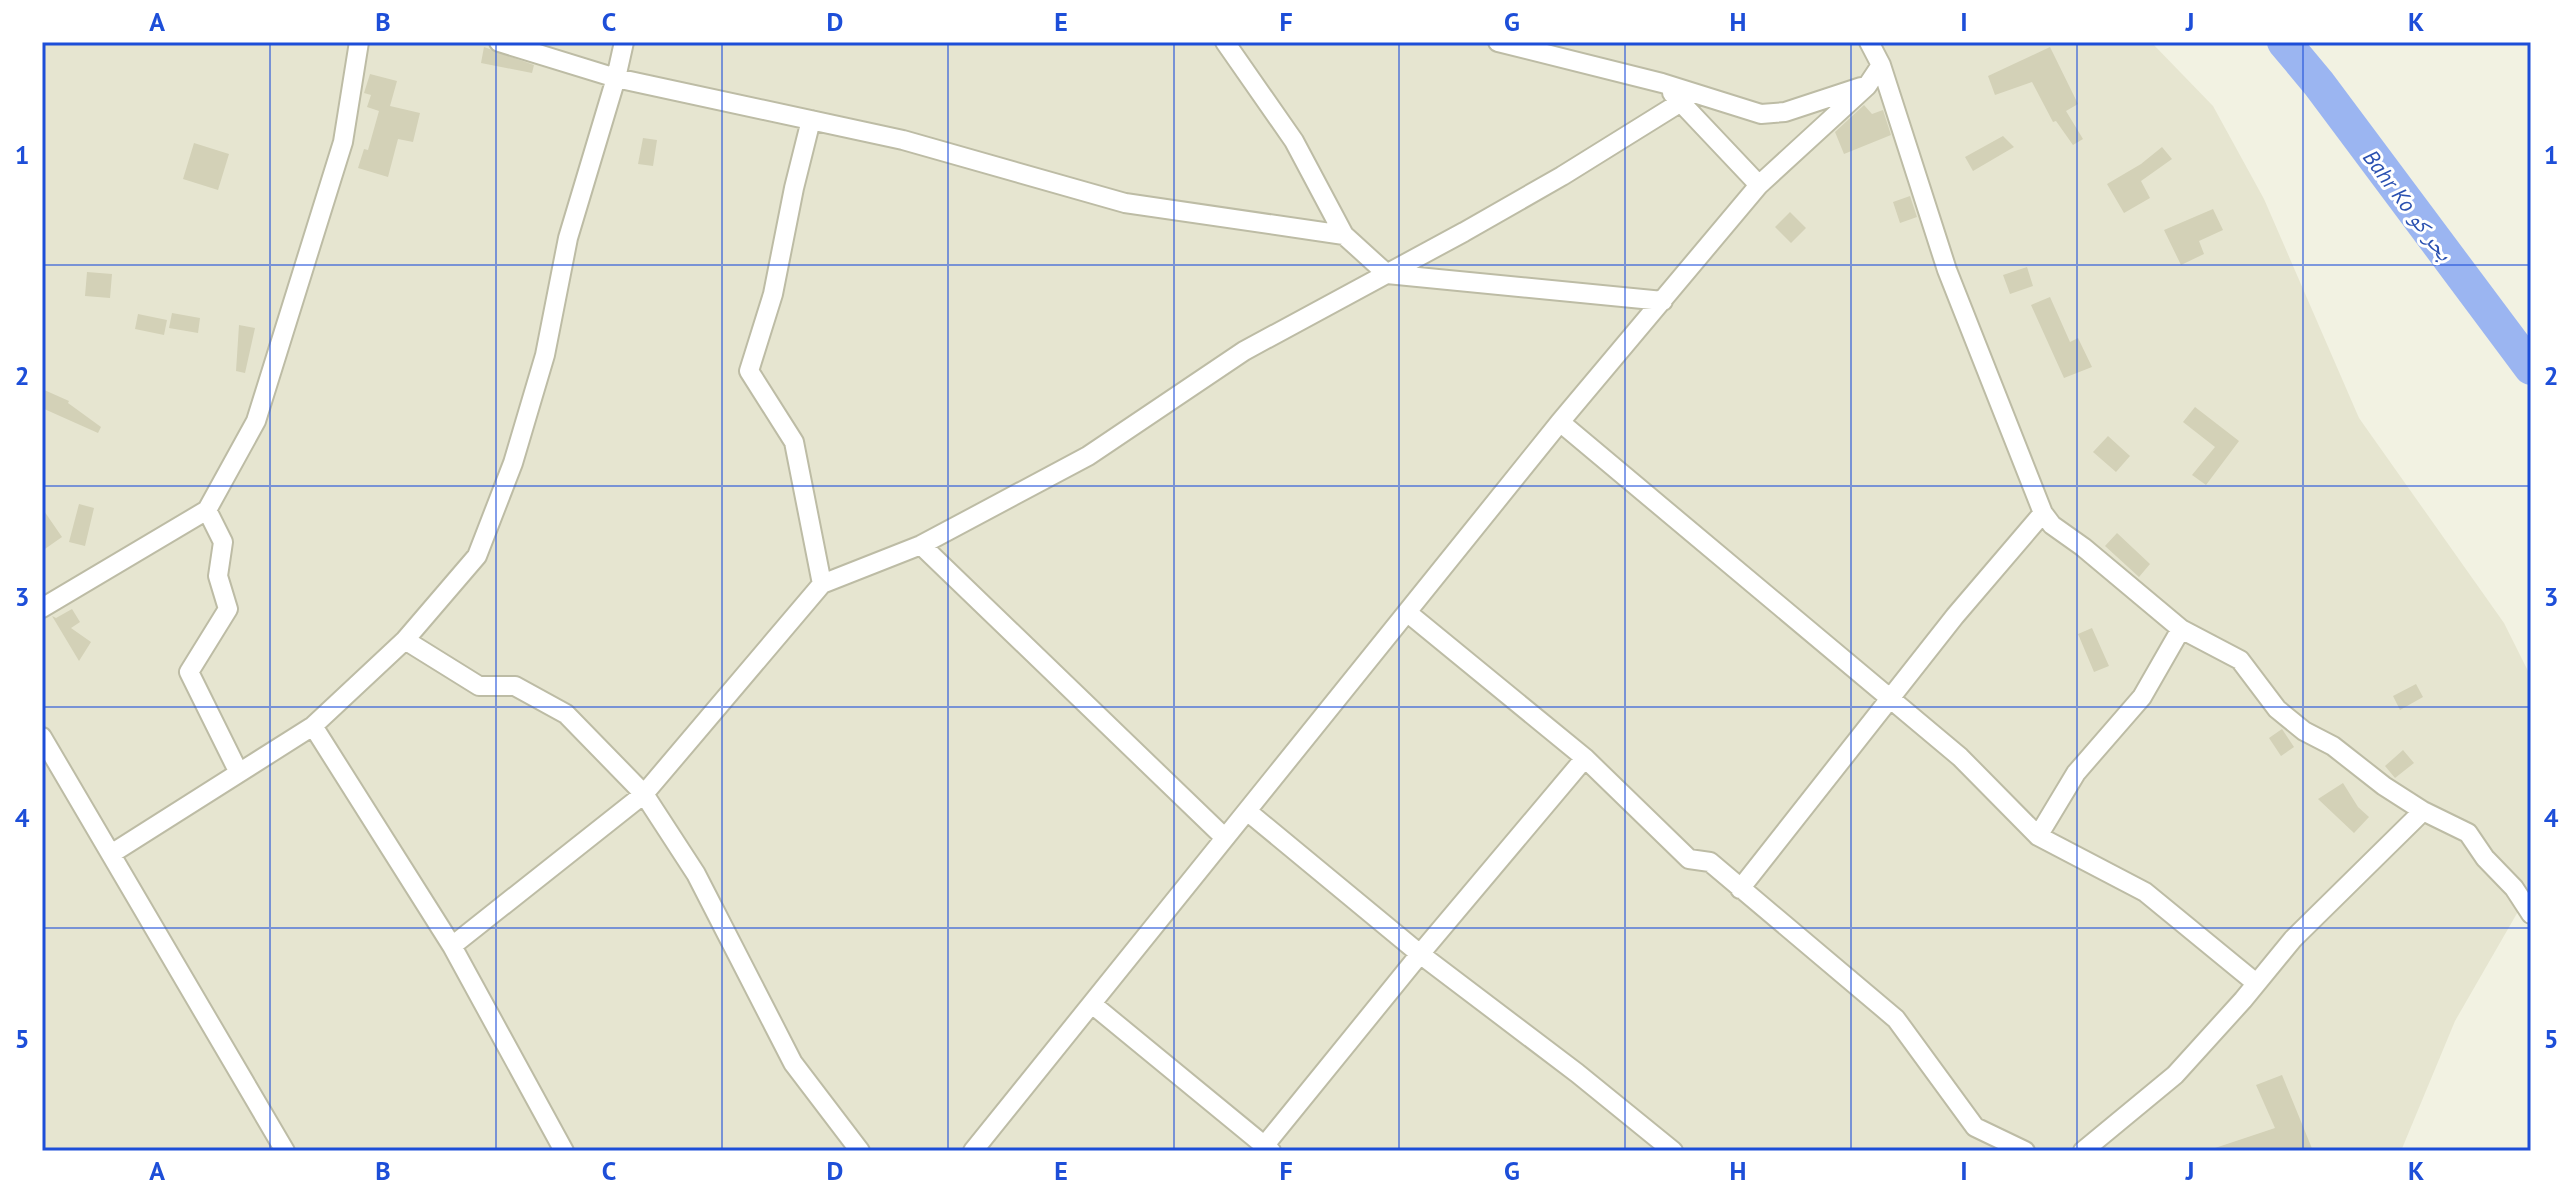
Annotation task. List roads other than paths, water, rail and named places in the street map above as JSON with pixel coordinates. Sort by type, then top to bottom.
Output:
[{"type":"street","points":[[42,608],[207,510],[256,421],[343,142],[359,42]]},
{"type":"street","points":[[499,42],[616,78],[903,140],[1125,203],[1344,235]]},
{"type":"street","points":[[111,854],[313,726],[405,640],[477,556],[513,463],[545,355],[568,238],[624,42]]},
{"type":"street","points":[[1225,42],[1294,141],[1344,235],[1387,274],[1663,301]]},
{"type":"street","points":[[1498,42],[1662,83],[1761,114],[1785,112],[1867,86]]},
{"type":"street","points":[[1869,42],[1881,65],[1947,270],[2043,513],[2052,525],[2181,629],[2240,660],[2277,709],[2304,731],[2333,746],[2384,786],[2423,811],[2468,833],[2485,858],[2514,888],[2531,914]]},
{"type":"street","points":[[973,1151],[1560,422],[1759,185],[1867,86],[1881,65]]},
{"type":"street","points":[[1662,83],[1759,185]]},
{"type":"street","points":[[452,946],[644,794],[822,584],[921,545],[1088,456],[1244,351],[1562,176],[1681,102]]},
{"type":"street","points":[[811,120],[773,294],[749,371],[794,442],[822,584]]},
{"type":"street","points":[[1560,422],[1960,757],[2038,836],[2145,892],[2256,983]]},
{"type":"street","points":[[207,510],[223,542],[218,576],[228,609],[189,672],[239,773]]},
{"type":"street","points":[[1740,889],[1955,616],[2043,513]]},
{"type":"street","points":[[921,545],[1225,838]]},
{"type":"street","points":[[1408,613],[1585,758],[1689,859],[1710,862],[1896,1019],[1975,1127],[2025,1151]]},
{"type":"street","points":[[2038,836],[2076,773],[2142,697],[2181,629]]},
{"type":"street","points":[[405,640],[479,686],[515,686],[566,714],[644,794],[696,874],[793,1063],[860,1151]]},
{"type":"street","points":[[313,726],[452,946],[564,1151]]},
{"type":"street","points":[[42,737],[285,1151]]},
{"type":"street","points":[[1092,1004],[1265,1149],[1420,954],[1585,758]]},
{"type":"street","points":[[1247,811],[1420,954],[1577,1073],[1673,1151]]},
{"type":"street","points":[[2083,1151],[2175,1075],[2303,928],[2423,811]]},
{"type":"waterway","name":"Bahr Ko بحر كو","points":[[2284,42],[2319,84],[2531,368]]}]
